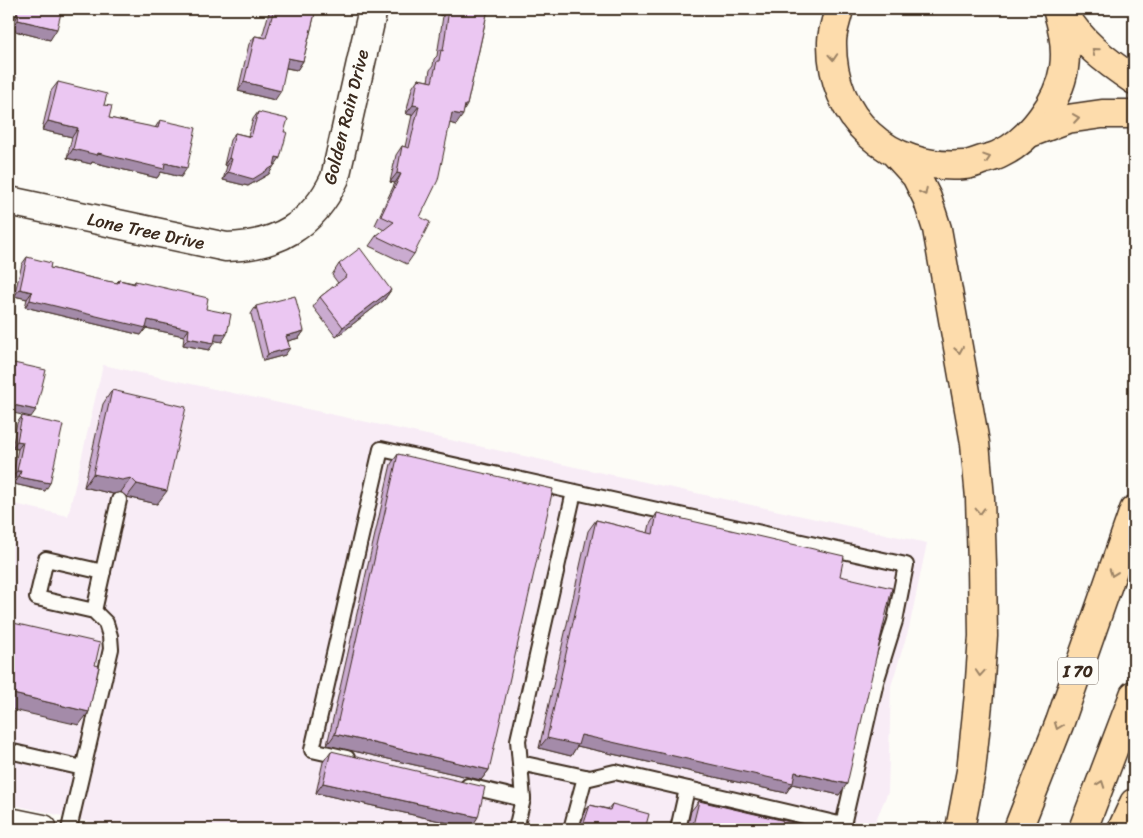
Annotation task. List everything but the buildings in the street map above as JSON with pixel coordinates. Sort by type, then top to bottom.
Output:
[{"type":"highway","points":[[839,9],[832,40],[834,75],[846,106],[867,134],[895,153],[916,176],[928,198],[937,229],[975,443],[980,517],[983,636],[971,771],[960,829]]},
{"type":"highway","points":[[1030,133],[1052,104],[1064,69],[1064,32],[1059,9]]},
{"type":"highway","points":[[1059,9],[1074,30],[1090,47],[1134,80]]},
{"type":"highway","points":[[895,153],[929,165],[966,165],[1000,154],[1030,133],[1067,119],[1102,114],[1132,114]]},
{"type":"highway","name":"I 70","points":[[1018,829],[1060,722],[1134,510]]},
{"type":"highway","points":[[1083,829],[1134,696]]},
{"type":"highway","points":[[1122,829],[1134,803]]},
{"type":"street","name":"Golden Rain Drive","points":[[282,235],[306,220],[323,200],[334,178],[373,9]]},
{"type":"street","name":"Lone Tree Drive","points":[[9,201],[216,246],[251,246],[282,235]]},
{"type":"street","points":[[9,822],[43,829]]},
{"type":"lane","points":[[360,761],[312,750],[381,449],[906,565],[895,621],[876,682],[842,827],[615,772],[590,778],[520,763]]},
{"type":"lane","points":[[516,829],[523,799],[518,740],[574,492]]},
{"type":"lane","points":[[94,611],[119,500]]},
{"type":"lane","points":[[69,829],[111,649],[110,636],[106,623],[94,611],[37,598],[46,559],[103,572]]},
{"type":"lane","points":[[9,751],[83,768]]},
{"type":"lane","points":[[571,829],[584,777]]},
{"type":"lane","points":[[456,783],[523,799]]},
{"type":"lane","points":[[678,829],[687,789]]},
{"type":"shaded area","points":[[103,365],[927,543],[909,628],[891,686],[888,792],[872,829],[121,829],[9,804],[9,524],[14,504],[68,516]]}]
